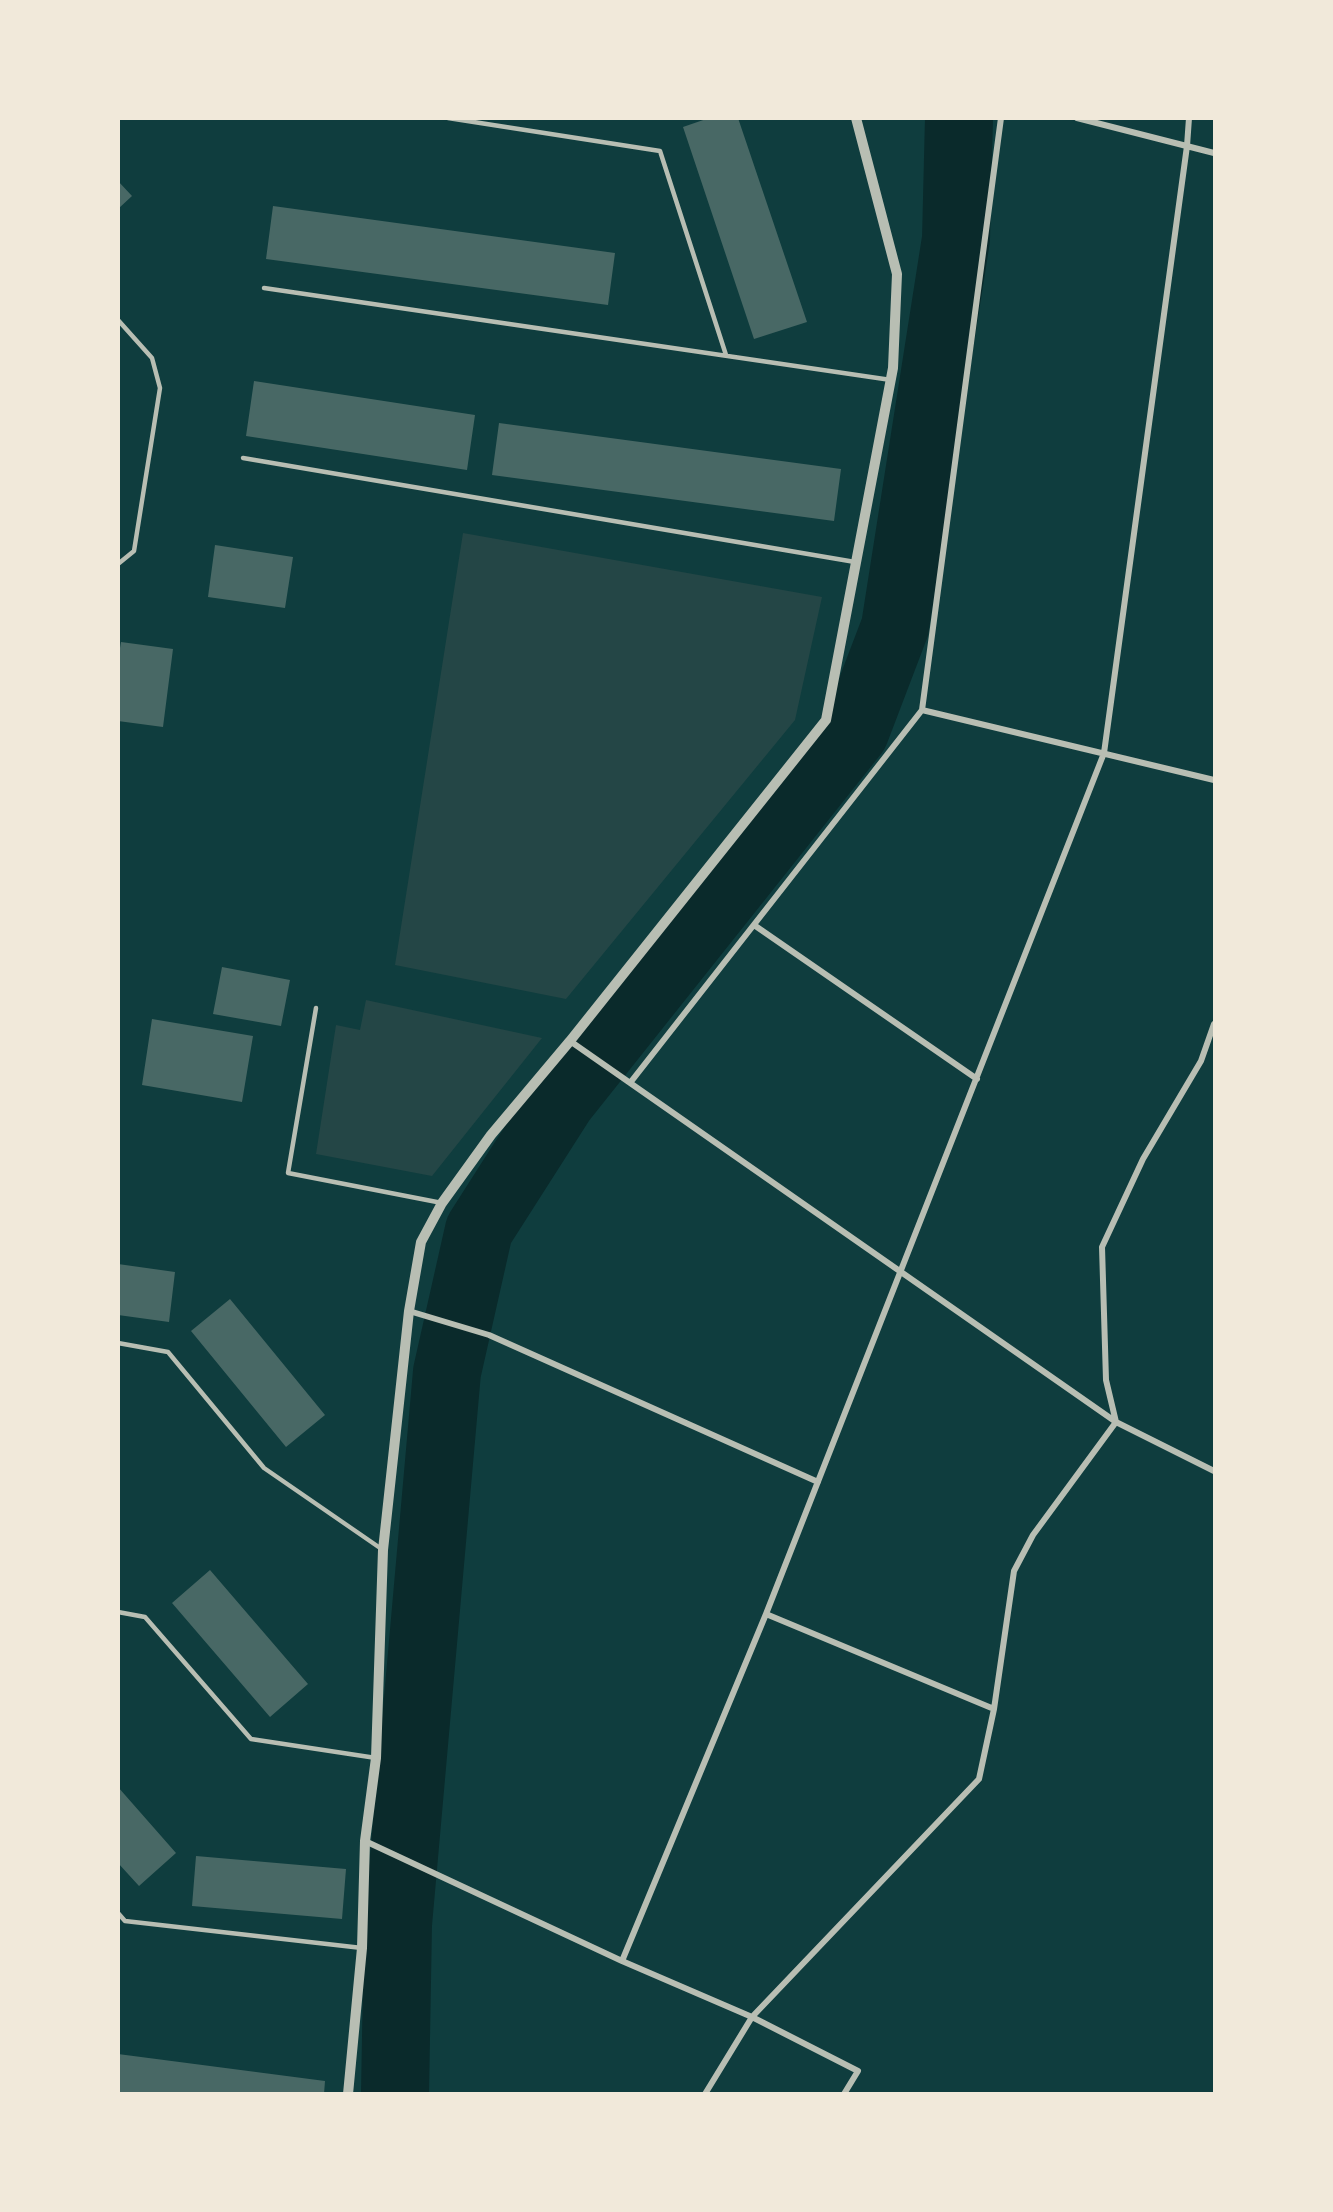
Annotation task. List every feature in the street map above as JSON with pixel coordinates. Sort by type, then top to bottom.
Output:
[{"type":"street","points":[[348,2094],[362,1948],[366,1841],[376,1758],[383,1550],[409,1311],[421,1242],[442,1203],[491,1135],[570,1041],[826,720],[891,380],[897,274],[856,118]]},
{"type":"street","points":[[630,1083],[922,710],[1001,118]]},
{"type":"street","points":[[1077,118],[1215,153]]},
{"type":"street","points":[[622,1961],[766,1614],[1104,753],[1189,118]]},
{"type":"street","points":[[922,710],[1215,780]]},
{"type":"street","points":[[754,925],[977,1079]]},
{"type":"street","points":[[705,2094],[752,2017],[978,1779],[994,1709],[1014,1571],[1033,1535],[1116,1422],[1106,1380],[1102,1247],[1143,1160],[1201,1061],[1215,1024]]},
{"type":"street","points":[[570,1041],[1116,1422],[1215,1471]]},
{"type":"street","points":[[409,1311],[489,1335],[818,1482]]},
{"type":"street","points":[[766,1614],[994,1709]]},
{"type":"street","points":[[366,1841],[622,1961],[752,2017],[858,2071],[844,2094]]},
{"type":"lane","points":[[448,118],[660,151],[726,355]]},
{"type":"lane","points":[[264,288],[891,380]]},
{"type":"lane","points":[[118,320],[152,358],[160,388],[134,552],[118,564]]},
{"type":"lane","points":[[243,458],[855,562]]},
{"type":"lane","points":[[316,1008],[288,1173],[442,1203]]},
{"type":"lane","points":[[118,1343],[168,1352],[264,1468],[383,1550]]},
{"type":"lane","points":[[118,1612],[145,1617],[252,1739],[376,1758]]},
{"type":"lane","points":[[118,1913],[125,1921],[362,1948]]},
{"type":"shaded area","points":[[463,533],[822,597],[795,720],[566,999],[395,965]]},
{"type":"shaded area","points":[[366,1000],[542,1038],[432,1176],[316,1154],[336,1025],[360,1030]]},
{"type":"building","points":[[709,118],[738,118],[807,322],[754,339],[683,127]]},
{"type":"building","points":[[118,181],[132,196],[118,209]]},
{"type":"building","points":[[273,206],[615,253],[608,305],[266,259]]},
{"type":"building","points":[[254,381],[475,415],[467,470],[246,436]]},
{"type":"building","points":[[499,423],[841,469],[834,521],[492,475]]},
{"type":"building","points":[[215,545],[293,557],[285,608],[208,597]]},
{"type":"building","points":[[121,642],[173,649],[163,727],[118,721],[118,660]]},
{"type":"building","points":[[222,967],[290,980],[281,1026],[213,1014]]},
{"type":"building","points":[[152,1019],[253,1036],[242,1102],[142,1085]]},
{"type":"building","points":[[118,1264],[175,1272],[169,1322],[118,1315]]},
{"type":"building","points":[[230,1299],[325,1415],[286,1447],[191,1331]]},
{"type":"building","points":[[210,1570],[308,1684],[270,1717],[172,1603]]},
{"type":"building","points":[[118,1787],[176,1853],[139,1886],[118,1863]]},
{"type":"building","points":[[196,1856],[346,1869],[342,1919],[192,1906]]},
{"type":"building","points":[[118,2054],[325,2081],[324,2094],[118,2094]]},
{"type":"waterway","points":[[395,2094],[398,1924],[447,1372],[479,1230],[562,1100],[855,732],[895,627],[956,239],[959,118]]}]
